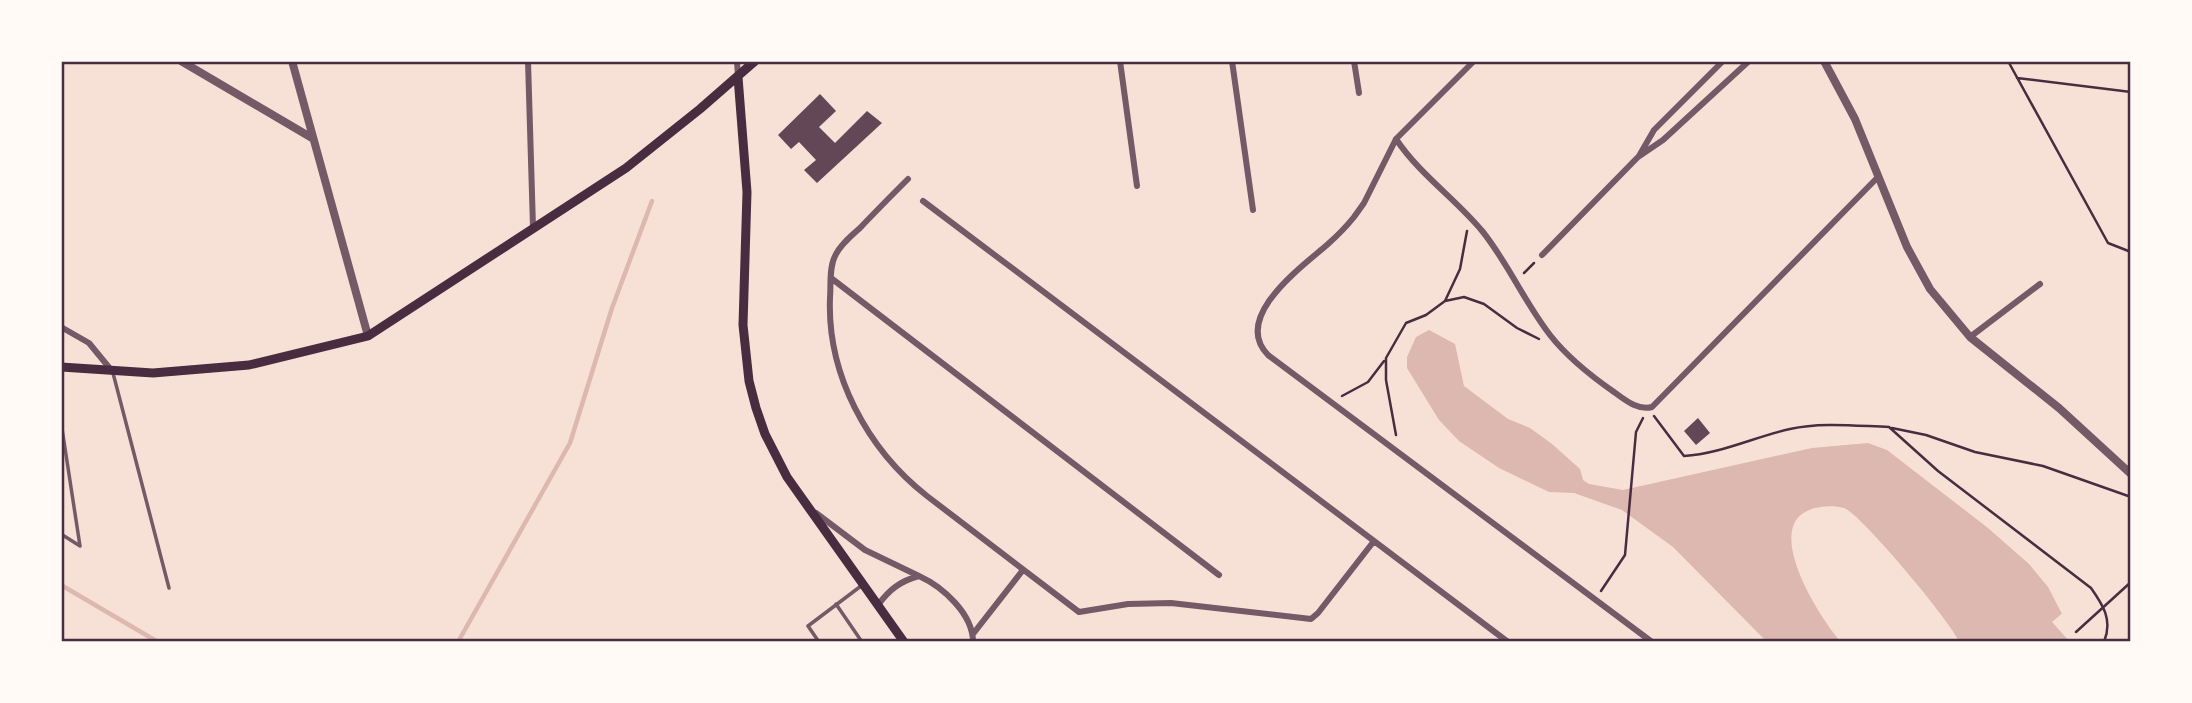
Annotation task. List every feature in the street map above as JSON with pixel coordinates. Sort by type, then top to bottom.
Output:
[{"type":"main road","points":[[61,367],[153,373],[249,365],[368,336],[626,168],[755,61]]},
{"type":"main road","points":[[738,77],[747,192],[743,325],[750,381],[765,434],[803,502],[904,642]]},
{"type":"street","points":[[181,61],[312,138]]},
{"type":"street","points":[[292,61],[368,336]]},
{"type":"street","points":[[528,61],[533,227]]},
{"type":"street","points":[[737,61],[738,77]]},
{"type":"street","points":[[1120,61],[1137,186]]},
{"type":"street","points":[[1232,61],[1253,210]]},
{"type":"street","points":[[1354,61],[1359,93]]},
{"type":"street","points":[[1474,61],[1396,139],[1364,204],[1354,217],[1330,243],[1288,279],[1268,303],[1262,314],[1258,335],[1260,343],[1268,355],[1652,642]]},
{"type":"street","points":[[1638,157],[1654,130],[1723,61]]},
{"type":"street","points":[[1542,255],[1638,157],[1664,140],[1749,61]]},
{"type":"street","points":[[1824,61],[1855,119],[1907,247],[1930,289],[1970,337],[2059,408],[2131,474]]},
{"type":"street","points":[[1396,139],[1419,169],[1489,240],[1544,326],[1564,351],[1621,398],[1635,406],[1648,408],[1877,178]]},
{"type":"street","points":[[908,178],[836,253],[831,278],[830,333],[837,368],[853,404],[892,462],[916,488],[1079,612],[1128,604],[1171,603],[1311,619],[1374,541]]},
{"type":"street","points":[[923,201],[1508,642]]},
{"type":"street","points":[[831,278],[1219,575]]},
{"type":"street","points":[[1970,337],[2040,284]]},
{"type":"street","points":[[61,327],[89,343],[112,371]]},
{"type":"street","points":[[803,502],[865,550],[940,588],[970,626],[973,638]]},
{"type":"street","points":[[973,638],[1023,570]]},
{"type":"street","points":[[878,605],[895,586],[906,579],[919,576]]},
{"type":"lane","points":[[112,371],[169,588]]},
{"type":"lane","points":[[61,422],[80,546],[61,534]]},
{"type":"lane","points":[[819,642],[808,626],[863,584]]},
{"type":"lane","points":[[836,604],[862,642]]},
{"type":"path","points":[[2008,61],[2108,243],[2131,252]]},
{"type":"path","points":[[2017,78],[2131,92]]},
{"type":"path","points":[[1332,402],[1368,382],[1377,372],[1406,323],[1426,315],[1445,300],[1463,258],[1468,216]]},
{"type":"path","points":[[1516,281],[1542,255]]},
{"type":"path","points":[[1445,300],[1464,297],[1484,304],[1517,328],[1541,340]]},
{"type":"path","points":[[1386,358],[1386,380],[1395,425],[1396,450]]},
{"type":"path","points":[[1595,599],[1625,555],[1636,432],[1648,408],[1684,456],[1704,455],[1793,429],[1841,425],[1889,427],[1926,435],[1975,452],[2043,466],[2131,497]]},
{"type":"path","points":[[1889,427],[1938,471],[2091,588],[2104,606],[2109,629],[2104,642]]},
{"type":"path","points":[[2076,632],[2131,582]]},
{"type":"shaded area","points":[[1429,330],[1455,344],[1464,386],[1508,419],[1530,428],[1552,444],[1580,469],[1583,480],[1589,484],[1623,490],[1812,448],[1868,443],[1887,450],[1988,528],[2029,564],[2048,587],[2068,625],[2068,639],[2065,642],[1959,642],[1924,593],[1868,529],[1844,508],[1830,506],[1807,511],[1795,521],[1791,537],[1800,576],[1821,615],[1841,642],[1767,642],[1673,547],[1622,510],[1574,493],[1549,492],[1499,468],[1459,441],[1439,420],[1407,368],[1407,357],[1416,337]]},
{"type":"pier","points":[[2065,611],[2072,624],[2070,642],[2052,622]]},
{"type":"building","points":[[820,94],[836,111],[819,127],[835,143],[867,111],[882,123],[817,183],[804,170],[816,160],[799,142],[791,149],[778,135]]},
{"type":"building","points":[[1698,418],[1710,433],[1696,445],[1684,431]]},
{"type":"waterway","points":[[458,642],[570,443],[612,308],[652,201]]},
{"type":"waterway","points":[[61,585],[158,642]]}]
